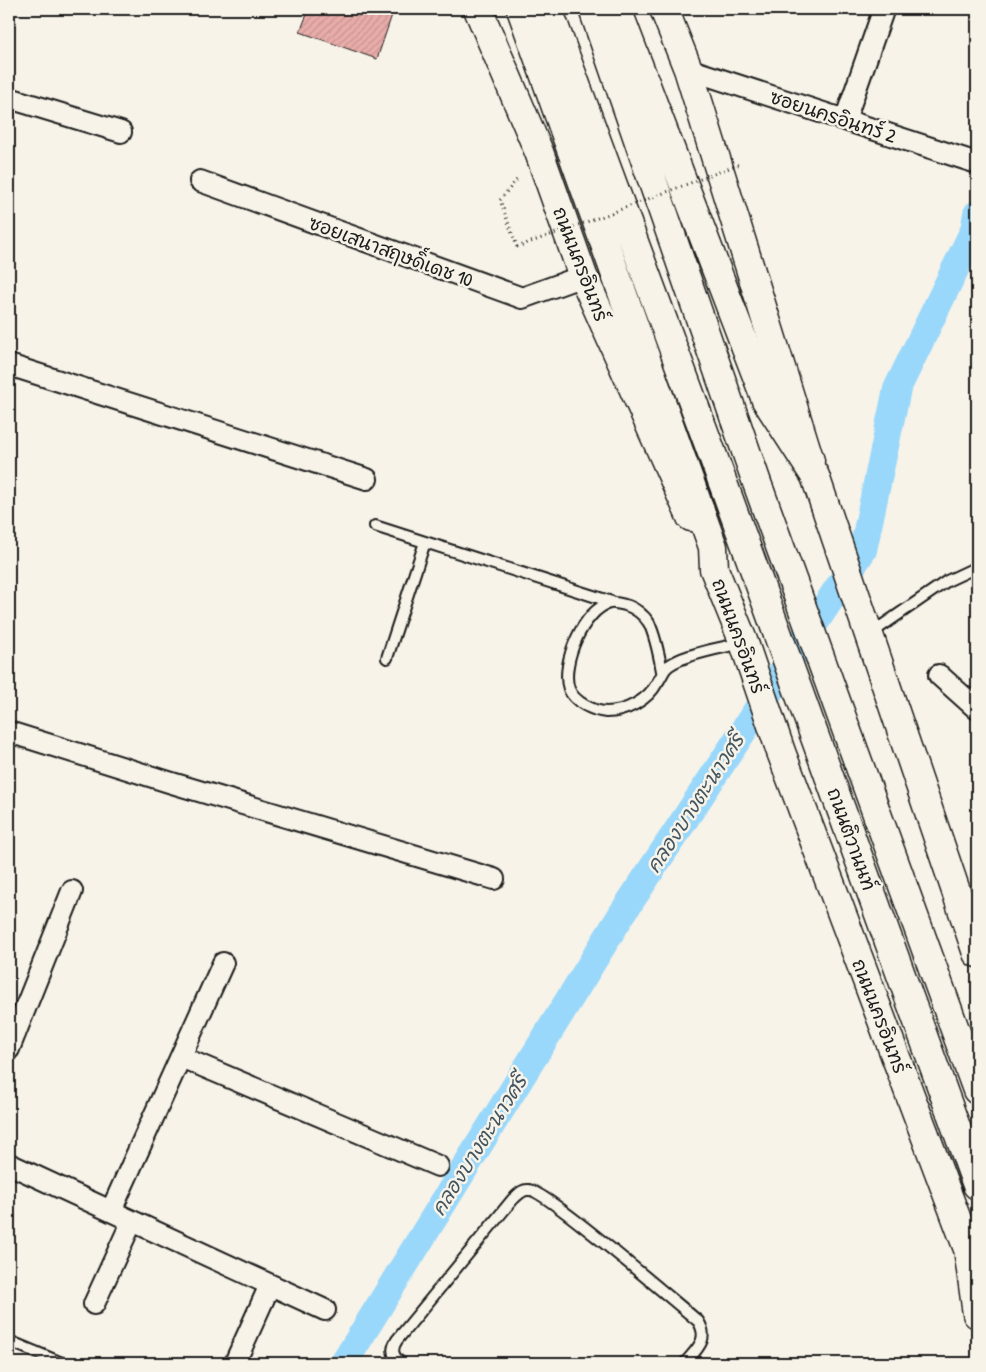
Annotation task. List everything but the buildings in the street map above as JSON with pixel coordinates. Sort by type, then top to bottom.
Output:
[{"type":"main road","name":"ถนนนครอินทร์","points":[[478,9],[539,152],[583,276],[714,569],[744,643],[781,752],[977,1274]]},
{"type":"main road","points":[[520,9],[713,547],[714,569]]},
{"type":"main road","name":"ถนนติวานนท์","points":[[548,9],[727,494],[977,1185]]},
{"type":"main road","name":"ถนนติวานนท์","points":[[593,9],[757,483],[977,1090]]},
{"type":"main road","points":[[617,9],[766,400],[815,476]]},
{"type":"main road","points":[[664,9],[688,68],[832,530],[867,627],[977,952]]},
{"type":"main road","points":[[968,1248],[977,1314]]},
{"type":"street","points":[[845,120],[883,12]]},
{"type":"street","name":"ซอยนครอินทร์ 2","points":[[688,68],[977,163]]},
{"type":"street","points":[[9,98],[121,132]]},
{"type":"street","name":"ซอยเสนาสฤษดิ์เดช 10","points":[[200,181],[522,298],[583,276]]},
{"type":"street","points":[[9,366],[367,478]]},
{"type":"street","points":[[939,675],[977,709]]},
{"type":"street","points":[[9,732],[172,783],[494,879]]},
{"type":"street","points":[[9,1049],[72,891]]},
{"type":"street","points":[[111,1211],[223,963]]},
{"type":"street","points":[[181,1057],[438,1166]]},
{"type":"street","points":[[9,1164],[325,1310]]},
{"type":"street","points":[[94,1304],[132,1221]]},
{"type":"street","points":[[237,1358],[270,1285]]},
{"type":"lane","points":[[375,526],[628,606],[638,612],[648,621],[655,638],[662,671],[658,683],[645,698],[629,707],[616,711],[598,711],[576,699],[569,690],[567,678],[569,662],[579,631],[587,619],[599,608],[612,602]]},
{"type":"lane","points":[[387,658],[425,542]]},
{"type":"lane","points":[[867,627],[977,567]]},
{"type":"lane","points":[[662,671],[674,662],[744,643]]},
{"type":"lane","points":[[401,1363],[393,1354],[392,1347],[397,1340],[513,1199],[522,1191],[530,1189],[539,1193],[581,1225],[698,1321],[704,1336],[698,1348],[685,1363]]},
{"type":"lane","points":[[9,1341],[62,1363]]},
{"type":"path","points":[[539,152],[500,200],[517,247],[740,164]]},
{"type":"waterway","name":"คลองบางตะนาวศรี","points":[[344,1363],[622,914],[863,550],[897,389],[974,230],[977,214]]}]
